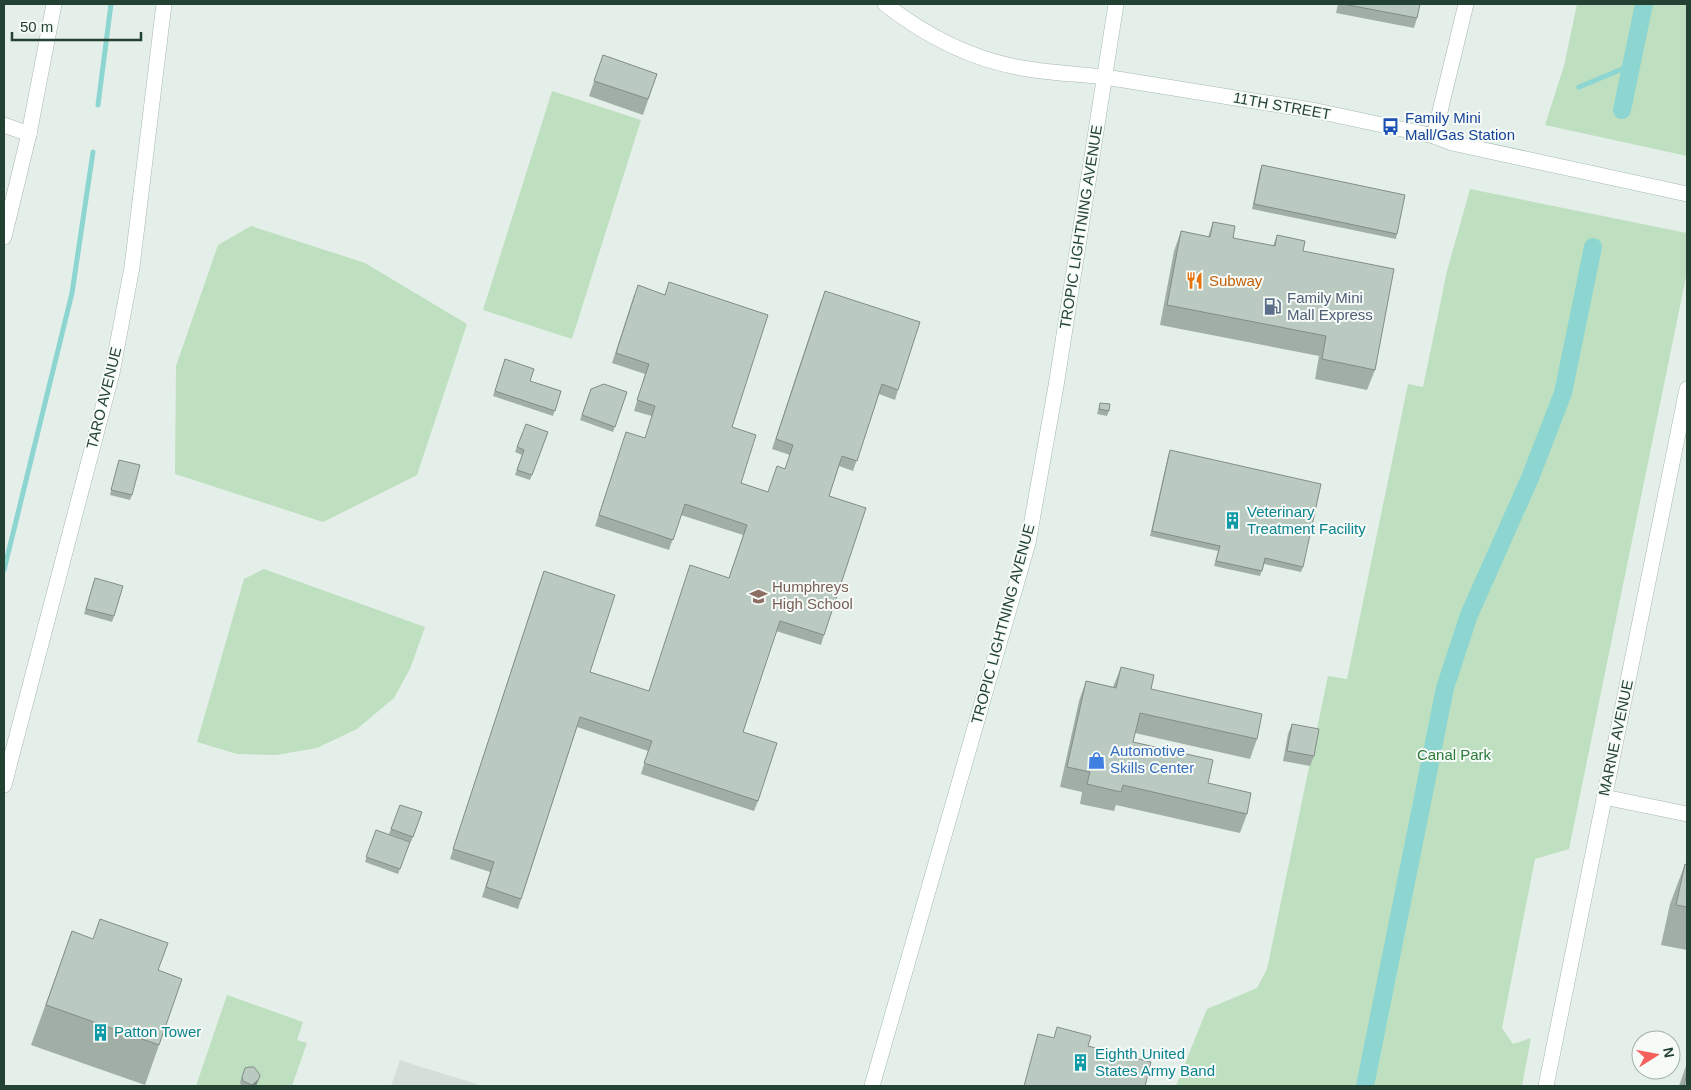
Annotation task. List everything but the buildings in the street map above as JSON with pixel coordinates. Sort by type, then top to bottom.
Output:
[{"type":"street","points":[[4,237],[29,134],[54,4]]},
{"type":"street","name":"TARO AVENUE","points":[[4,785],[112,373],[132,266],[164,4]]},
{"type":"street","name":"11TH STREET","points":[[885,4],[909,23],[947,44],[987,60],[1022,68],[1105,77],[1317,111],[1434,136],[1452,143],[1687,194]]},
{"type":"street","name":"TROPIC LIGHTNING AVENUE","points":[[872,1086],[1028,543],[1056,386],[1116,4]]},
{"type":"street","points":[[1434,136],[1466,4]]},
{"type":"street","points":[[4,125],[29,134]]},
{"type":"street","name":"MARNE AVENUE","points":[[1546,1086],[1687,389]]},
{"type":"street","points":[[1604,797],[1687,814]]},
{"type":"shaded area","points":[[400,1060],[412,1064],[483,1086],[391,1086]]},
{"type":"green space","points":[[1577,4],[1687,4],[1687,156],[1545,125],[1564,66]]},
{"type":"green space","points":[[552,91],[641,120],[572,339],[483,310]]},
{"type":"green space","name":"Canal Park","points":[[1470,189],[1687,233],[1687,272],[1569,849],[1535,859],[1502,1028],[1513,1044],[1531,1038],[1522,1086],[1176,1086],[1207,1009],[1257,988],[1267,969],[1328,676],[1347,679],[1408,384],[1423,387],[1447,271]]},
{"type":"green space","points":[[251,226],[365,263],[467,324],[417,475],[323,522],[175,474],[176,366],[218,245]]},
{"type":"green space","points":[[264,569],[425,627],[410,669],[394,698],[357,729],[317,748],[276,755],[237,754],[197,742],[244,579]]},
{"type":"green space","points":[[227,995],[303,1022],[297,1040],[307,1043],[292,1086],[196,1086]]},
{"type":"waterway","points":[[98,105],[111,4]]},
{"type":"waterway","points":[[1622,110],[1644,4]]},
{"type":"waterway","points":[[1579,87],[1632,65]]},
{"type":"waterway","points":[[4,570],[72,293],[93,152]]},
{"type":"waterway","points":[[1365,1086],[1445,688],[1469,615],[1530,478],[1563,393],[1593,247]]},
{"type":"place","name":"Family Mini Mall/Gas Station","points":[[1391,127]]},
{"type":"place","name":"Subway","points":[[1195,281]]},
{"type":"place","name":"Family Mini Mall Express","points":[[1273,307]]},
{"type":"place","name":"Veterinary Treatment Facility","points":[[1233,521]]},
{"type":"place","name":"Humphreys High School","points":[[758,596]]},
{"type":"place","name":"Automotive Skills Center","points":[[1096,760]]},
{"type":"place","name":"Patton Tower","points":[[100,1032]]},
{"type":"place","name":"Eighth United States Army Band","points":[[1081,1063]]}]
